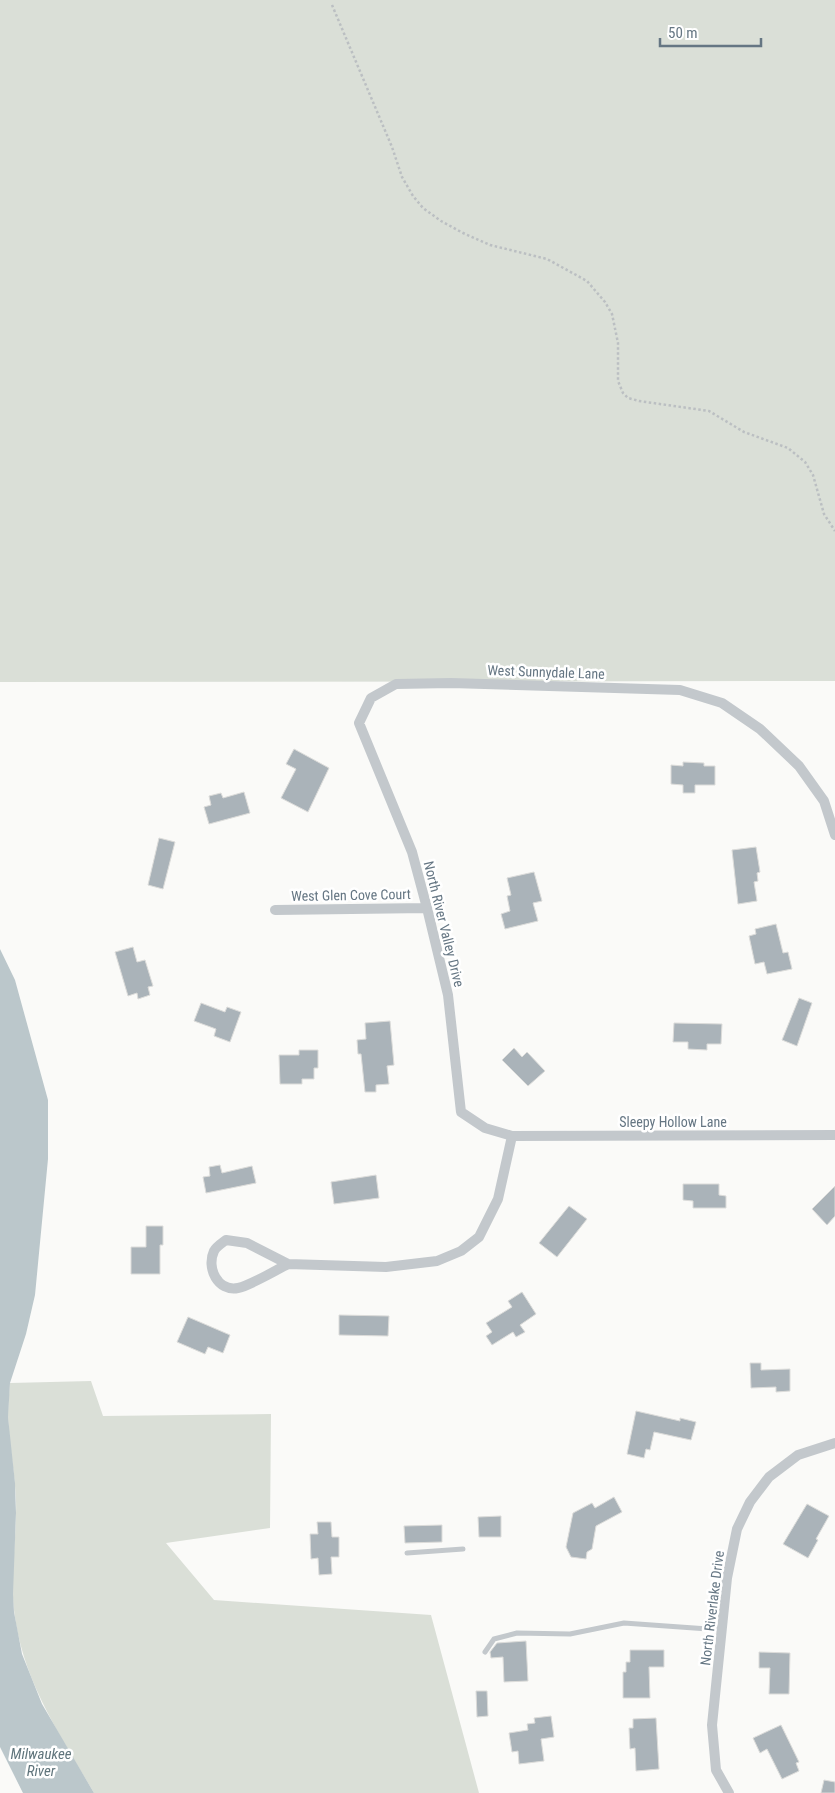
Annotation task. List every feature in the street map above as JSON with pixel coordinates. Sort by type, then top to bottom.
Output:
[{"type":"street","name":"West Sunnydale Lane","points":[[371,698],[396,684],[451,683],[680,690],[722,703],[760,730],[799,766],[824,801],[835,835]]},
{"type":"street","name":"North River Valley Drive","points":[[371,698],[359,723],[412,852],[427,908],[448,995],[461,1112],[485,1128],[512,1136]]},
{"type":"street","name":"West Glen Cove Court","points":[[275,910],[427,908]]},
{"type":"street","name":"Sleepy Hollow Lane","points":[[512,1136],[835,1135]]},
{"type":"street","points":[[288,1264],[238,1288],[226,1287],[217,1281],[212,1268],[214,1250],[226,1240],[247,1243],[288,1264],[386,1267],[437,1261],[461,1251],[479,1237],[498,1200],[512,1136]]},
{"type":"street","name":"North Riverlake Drive","points":[[729,1793],[716,1770],[712,1726],[727,1578],[737,1529],[750,1502],[769,1477],[798,1455],[835,1443]]},
{"type":"lane","points":[[407,1553],[463,1550]]},
{"type":"lane","points":[[485,1652],[494,1639],[517,1633],[570,1634],[624,1622],[722,1630]]},
{"type":"path","points":[[332,5],[392,147],[402,177],[413,196],[423,208],[441,221],[481,241],[547,260],[587,282],[605,302],[612,314],[618,343],[618,381],[623,393],[628,398],[638,401],[709,411],[744,432],[788,448],[805,462],[813,475],[824,514],[835,531]]},
{"type":"shaded area","points":[[0,0],[835,0],[835,681],[0,682]]},
{"type":"shaded area","points":[[91,1381],[103,1416],[271,1414],[270,1528],[166,1543],[214,1600],[431,1615],[479,1793],[94,1793],[44,1706],[25,1660],[18,1636],[13,1596],[16,1500],[8,1417],[10,1383]]},
{"type":"water","name":"Milwaukee River","points":[[0,949],[15,980],[48,1100],[48,1159],[35,1295],[26,1334],[10,1383],[8,1417],[16,1513],[14,1612],[22,1654],[42,1704],[94,1793],[23,1793],[0,1747]]},
{"type":"building","points":[[294,749],[329,768],[308,812],[281,798],[296,769],[286,764]]},
{"type":"building","points":[[683,762],[704,763],[704,766],[715,766],[715,785],[695,785],[695,793],[683,793],[683,785],[671,784],[671,765],[683,766]]},
{"type":"building","points":[[244,792],[250,813],[209,824],[204,807],[211,805],[209,796],[221,793],[223,798]]},
{"type":"building","points":[[159,838],[175,842],[163,889],[148,885]]},
{"type":"building","points":[[756,847],[760,872],[757,873],[758,881],[754,882],[757,901],[738,904],[732,850]]},
{"type":"building","points":[[534,872],[542,901],[533,903],[538,921],[505,929],[501,914],[510,911],[507,896],[511,895],[507,878]]},
{"type":"building","points":[[776,924],[783,953],[788,952],[792,969],[767,974],[764,962],[755,964],[749,936],[756,934],[755,929]]},
{"type":"building","points":[[133,947],[137,962],[145,960],[153,986],[148,987],[150,995],[138,999],[137,993],[128,996],[115,952]]},
{"type":"building","points":[[799,998],[812,1003],[797,1046],[782,1040]]},
{"type":"building","points":[[201,1003],[225,1012],[227,1007],[241,1012],[230,1042],[214,1036],[216,1029],[194,1021]]},
{"type":"building","points":[[390,1021],[394,1065],[387,1066],[389,1084],[376,1085],[376,1092],[365,1092],[361,1054],[358,1054],[357,1040],[366,1039],[365,1023]]},
{"type":"building","points":[[674,1023],[722,1024],[721,1044],[707,1044],[707,1050],[688,1049],[688,1042],[673,1042]]},
{"type":"building","points":[[514,1048],[522,1057],[527,1052],[545,1071],[528,1086],[502,1060]]},
{"type":"building","points":[[299,1050],[318,1050],[318,1068],[314,1068],[314,1079],[302,1079],[302,1084],[280,1084],[279,1055],[299,1055]]},
{"type":"building","points":[[220,1165],[222,1173],[252,1166],[256,1183],[206,1193],[203,1177],[210,1176],[209,1167]]},
{"type":"building","points":[[376,1175],[379,1198],[334,1204],[331,1182]]},
{"type":"building","points":[[683,1184],[719,1184],[719,1195],[726,1196],[726,1208],[693,1208],[693,1201],[683,1200]]},
{"type":"building","points":[[835,1186],[835,1216],[827,1225],[812,1209]]},
{"type":"building","points":[[569,1206],[587,1219],[557,1257],[539,1243]]},
{"type":"building","points":[[146,1226],[163,1226],[163,1245],[160,1245],[160,1274],[131,1274],[131,1247],[146,1247]]},
{"type":"building","points":[[522,1292],[536,1314],[520,1325],[525,1332],[516,1337],[513,1332],[492,1345],[486,1336],[492,1332],[486,1323],[512,1307],[508,1301]]},
{"type":"building","points":[[339,1315],[389,1316],[388,1336],[339,1335]]},
{"type":"building","points":[[188,1317],[230,1335],[223,1353],[208,1347],[205,1354],[177,1342]]},
{"type":"building","points":[[750,1363],[761,1363],[761,1370],[790,1369],[790,1391],[776,1392],[776,1387],[751,1388]]},
{"type":"building","points":[[636,1411],[680,1421],[680,1418],[696,1422],[691,1440],[654,1432],[650,1450],[646,1449],[644,1458],[627,1454]]},
{"type":"building","points":[[614,1497],[622,1512],[596,1526],[592,1549],[587,1552],[586,1559],[571,1557],[566,1547],[573,1513],[592,1503],[595,1508]]},
{"type":"building","points":[[807,1504],[829,1516],[808,1558],[783,1544]]},
{"type":"building","points":[[501,1516],[501,1537],[479,1537],[478,1517]]},
{"type":"building","points":[[317,1522],[331,1522],[332,1537],[339,1537],[339,1557],[331,1557],[332,1574],[319,1575],[318,1558],[311,1559],[310,1534],[318,1534]]},
{"type":"building","points":[[442,1525],[442,1542],[405,1543],[404,1526]]},
{"type":"building","points":[[526,1641],[528,1681],[504,1682],[503,1657],[491,1658],[490,1652],[497,1643]]},
{"type":"building","points":[[630,1650],[664,1650],[664,1667],[649,1667],[650,1698],[623,1698],[623,1672],[626,1672],[626,1662],[630,1662]]},
{"type":"building","points":[[759,1652],[790,1653],[789,1694],[769,1694],[770,1668],[759,1668]]},
{"type":"building","points":[[476,1691],[487,1691],[488,1716],[477,1717]]},
{"type":"building","points":[[551,1716],[554,1737],[541,1739],[544,1761],[519,1764],[518,1751],[512,1752],[509,1733],[528,1730],[527,1724],[535,1723],[534,1718]]},
{"type":"building","points":[[656,1718],[659,1769],[636,1771],[635,1748],[630,1749],[629,1728],[633,1728],[633,1719]]},
{"type":"building","points":[[781,1725],[799,1762],[796,1763],[799,1771],[782,1779],[767,1749],[760,1753],[753,1738]]},
{"type":"building","points":[[824,1780],[835,1782],[835,1793],[821,1793]]}]
